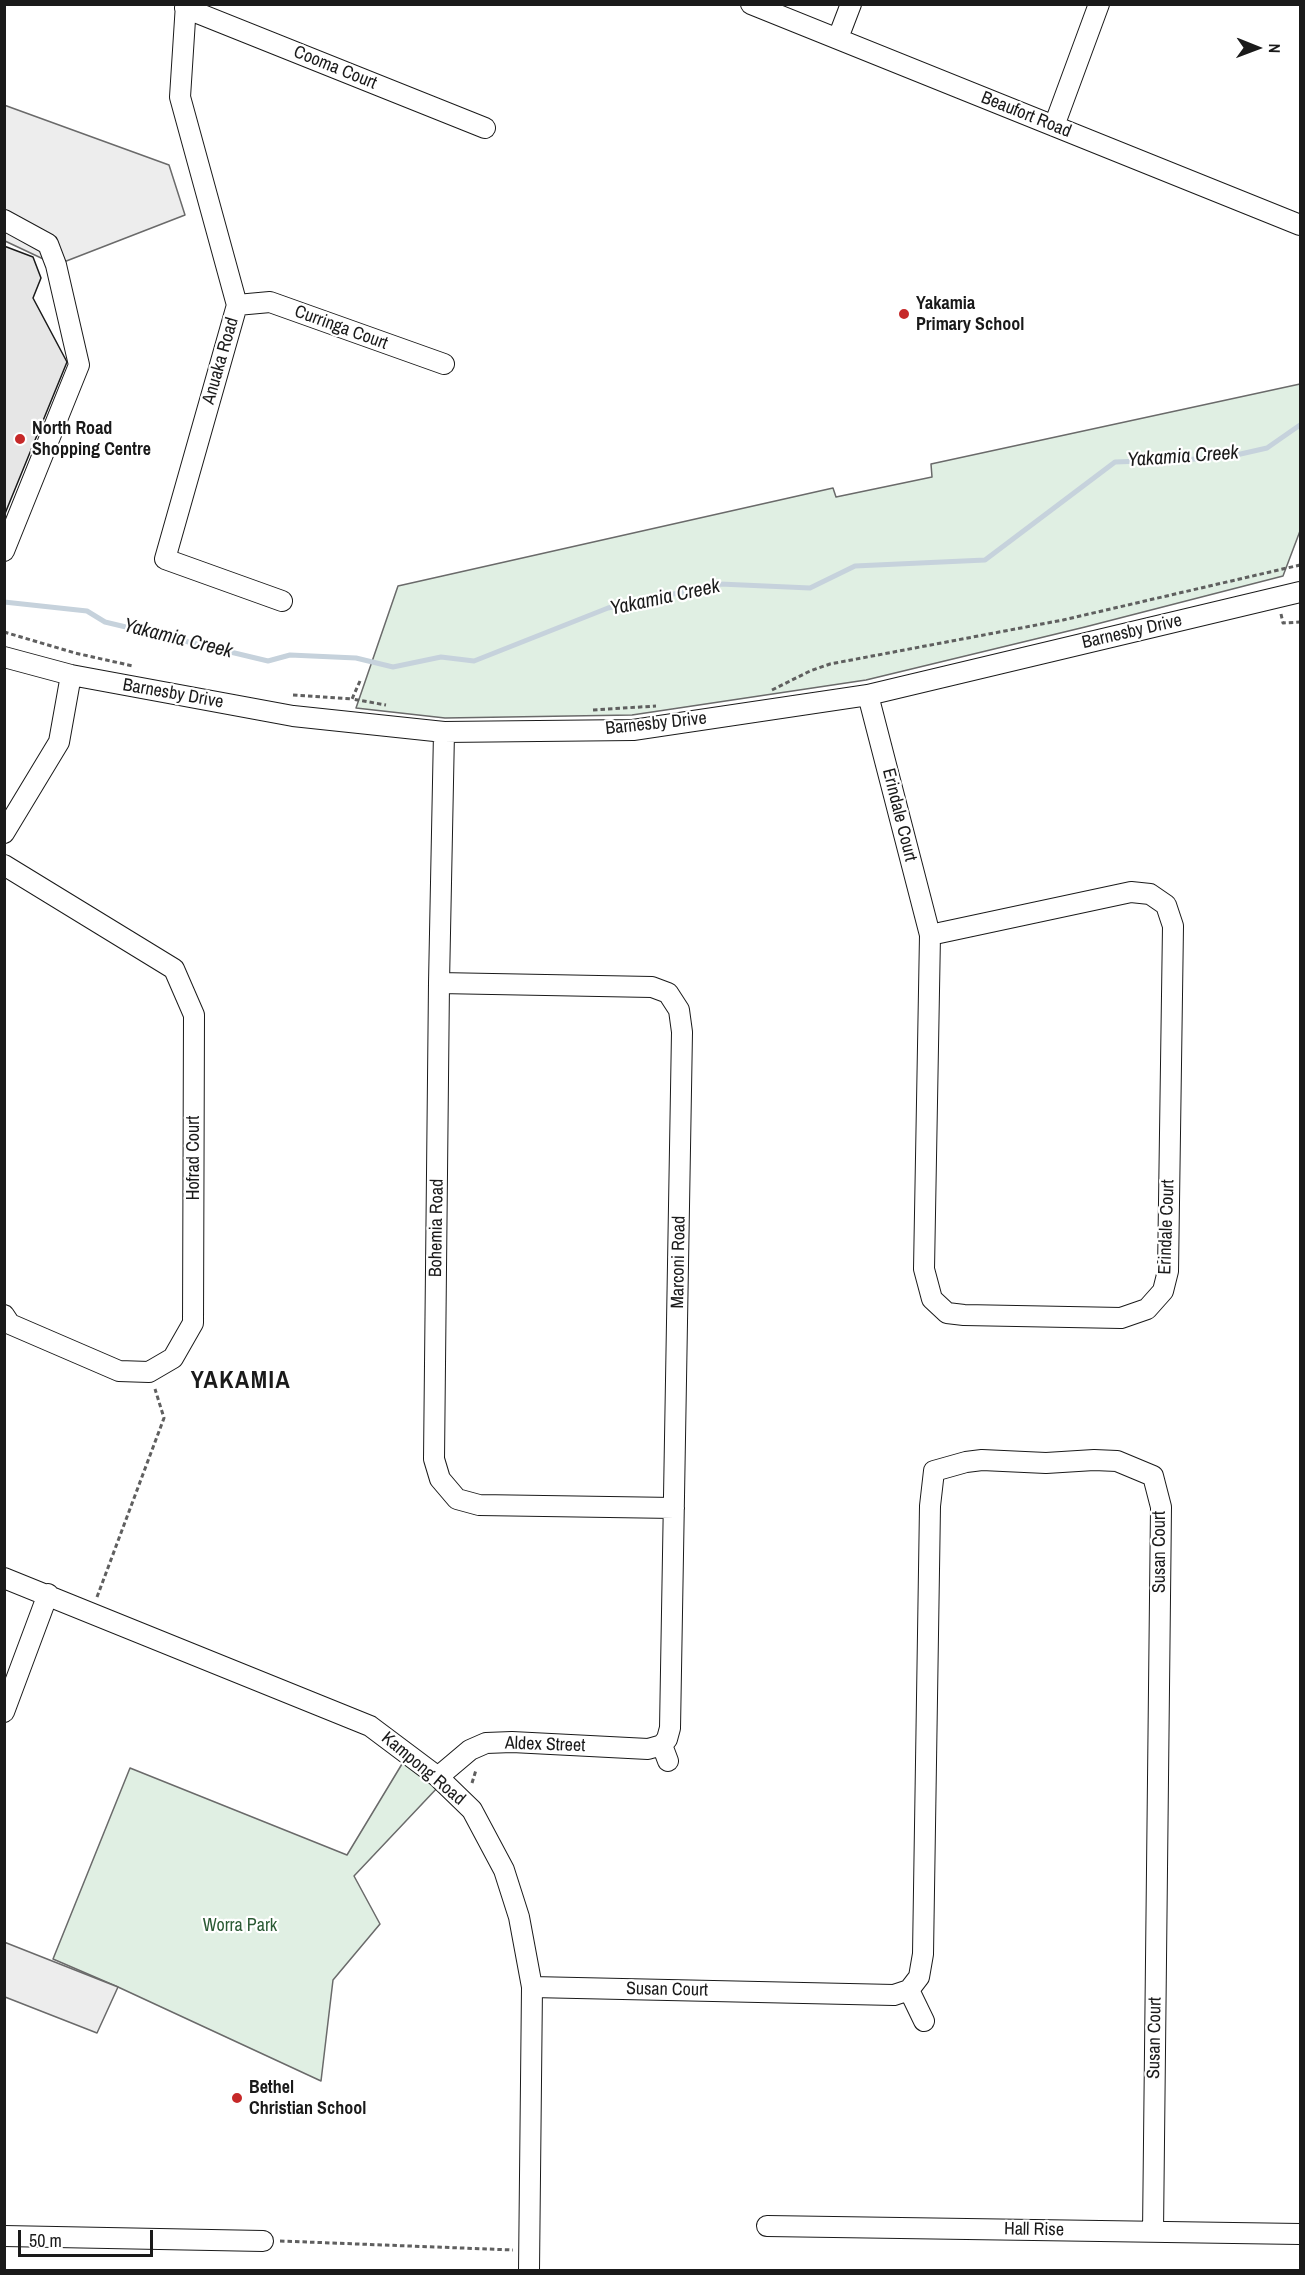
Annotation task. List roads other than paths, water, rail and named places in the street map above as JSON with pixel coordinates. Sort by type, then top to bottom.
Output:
[{"type":"street","name":"Beaufort Road","points":[[751,4],[1300,225]]},
{"type":"street","points":[[838,38],[851,4]]},
{"type":"street","points":[[1054,126],[1099,4]]},
{"type":"street","name":"Cooma Court","points":[[185,6],[484,128]]},
{"type":"street","name":"Anuaka Road","points":[[185,6],[180,97],[237,305],[165,558],[282,601]]},
{"type":"street","points":[[4,220],[48,244],[56,265],[79,365],[4,551]]},
{"type":"street","name":"Curringa Court","points":[[237,305],[270,302],[444,364]]},
{"type":"street","name":"Barnesby Drive","points":[[4,657],[71,675],[293,716],[444,732],[633,730],[868,695],[1300,592]]},
{"type":"street","points":[[4,834],[59,742],[71,675]]},
{"type":"street","name":"Erindale Court","points":[[868,695],[930,935],[924,1269],[932,1299],[947,1313],[964,1315],[1121,1318],[1148,1309],[1163,1291],[1168,1271],[1173,926],[1166,905],[1150,894],[1131,892],[930,935]]},
{"type":"street","name":"Bohemia Road","points":[[444,732],[434,1459],[440,1479],[457,1499],[479,1505],[674,1508]]},
{"type":"street","name":"Hofrad Court","points":[[4,865],[174,969],[194,1015],[193,1323],[173,1358],[149,1372],[119,1371],[10,1324],[4,1315]]},
{"type":"street","name":"Marconi Road","points":[[439,984],[652,987],[668,993],[679,1010],[682,1032],[670,1728],[665,1753]]},
{"type":"street","name":"Susan Court","points":[[532,1987],[894,1995],[909,1990],[919,1977],[923,1954],[930,1506],[934,1471],[982,1460],[1046,1463],[1117,1461],[1153,1476],[1161,1507],[1152,2232]]},
{"type":"street","name":"Kampong Road","points":[[4,1578],[370,1726],[438,1777],[472,1810],[504,1870],[519,1917],[532,1987],[521,2265]]},
{"type":"street","points":[[4,1712],[48,1594]]},
{"type":"street","name":"Aldex Street","points":[[438,1777],[462,1756],[486,1743],[512,1742],[648,1749],[665,1753]]},
{"type":"street","points":[[909,1990],[924,2021]]},
{"type":"street","name":"Hall Rise","points":[[767,2226],[1300,2234]]},
{"type":"street","points":[[4,2236],[263,2241]]},
{"type":"waterway","name":"Yakamia Creek","points":[[4,602],[87,611],[105,622],[268,661],[290,655],[356,658],[393,667],[441,657],[474,661],[608,608],[720,584],[810,588],[855,566],[985,560],[1115,462],[1223,458],[1267,448],[1300,425]]},
{"type":"place","name":"Yakamia Primary School","points":[[904,314]]},
{"type":"place","name":"North Road Shopping Centre","points":[[20,439]]},
{"type":"place","name":"Bethel Christian School","points":[[237,2098]]},
{"type":"district","name":"YAKAMIA","points":[[241,1382]]},
{"type":"park label","name":"Worra Park","points":[[240,1926]]}]
